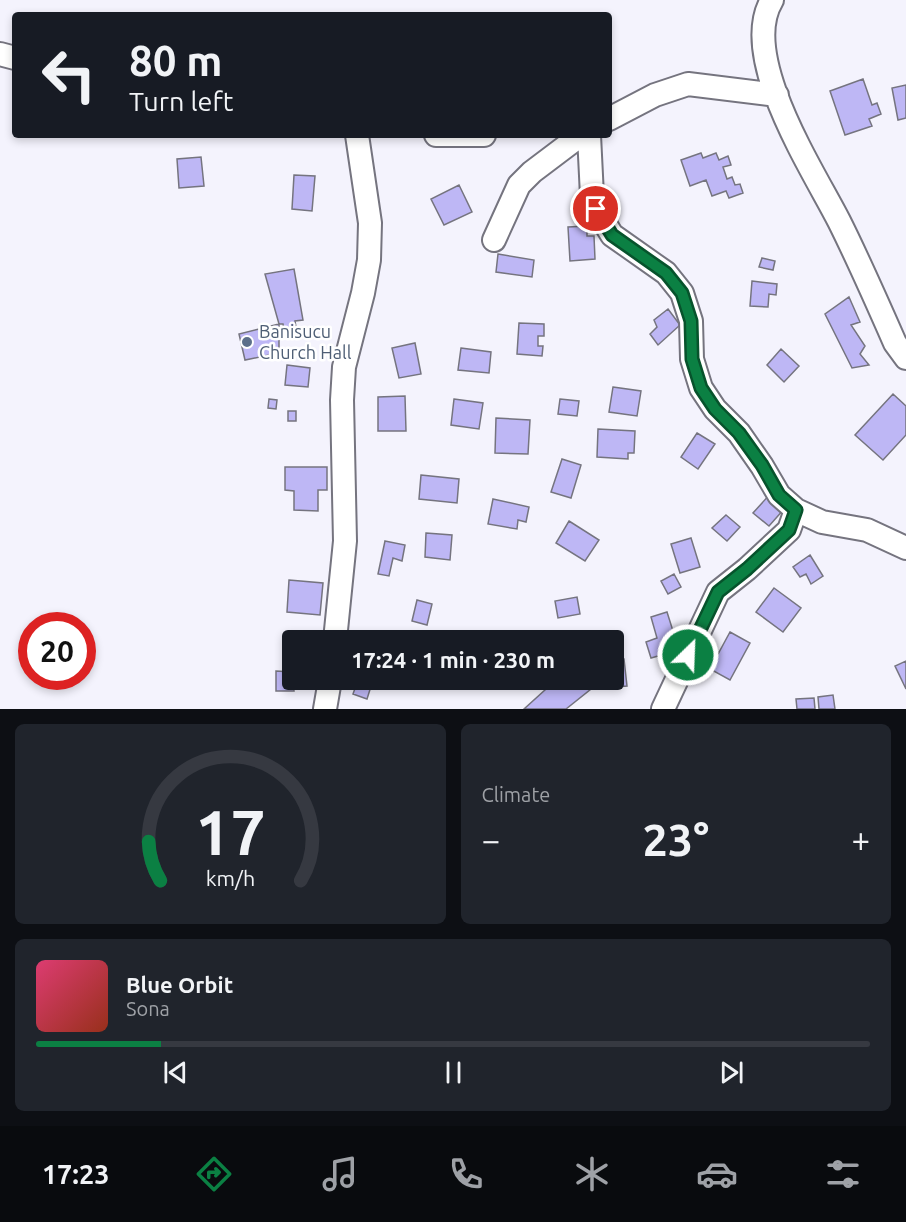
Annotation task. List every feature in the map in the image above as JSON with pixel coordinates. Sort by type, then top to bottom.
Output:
[{"type":"street","points":[[772,2],[763,33],[768,73],[790,130],[840,222],[895,343],[906,358]]},
{"type":"street","points":[[612,117],[655,95],[688,84],[777,96]]},
{"type":"street","points":[[336,630],[345,541],[342,400],[344,367],[369,260],[370,223],[357,138]]},
{"type":"street","points":[[494,240],[519,185],[532,172],[577,138]]},
{"type":"street","points":[[589,138],[592,196],[596,209],[612,235],[666,273],[682,293],[691,321],[692,359],[701,388],[715,409],[739,433],[762,465],[779,495],[796,510],[822,522],[867,530],[906,548]]},
{"type":"street","points":[[663,709],[718,592],[789,530],[796,510]]},
{"type":"street","points":[[325,709],[328,690]]},
{"type":"building","points":[[863,79],[872,105],[877,103],[881,114],[869,119],[872,126],[845,135],[830,91]]},
{"type":"building","points":[[906,85],[906,118],[898,120],[892,88]]},
{"type":"building","points":[[701,153],[703,158],[716,153],[719,160],[728,156],[731,165],[723,167],[727,179],[732,177],[735,185],[740,184],[743,193],[729,198],[726,191],[712,196],[706,180],[690,186],[681,160]]},
{"type":"building","points":[[201,157],[204,186],[179,188],[177,159]]},
{"type":"building","points":[[294,175],[315,176],[312,211],[292,209]]},
{"type":"building","points":[[459,185],[472,212],[444,225],[431,199]]},
{"type":"building","points":[[587,226],[587,236],[594,236],[595,259],[570,261],[568,227]]},
{"type":"building","points":[[498,254],[534,260],[532,277],[496,272]]},
{"type":"building","points":[[762,258],[775,261],[773,270],[759,267]]},
{"type":"building","points":[[294,269],[303,320],[295,321],[296,327],[284,329],[283,324],[279,324],[265,274]]},
{"type":"building","points":[[752,281],[777,284],[776,295],[769,294],[768,307],[750,306]]},
{"type":"building","points":[[849,297],[860,322],[851,325],[865,346],[860,354],[869,365],[852,368],[825,314]]},
{"type":"building","points":[[668,309],[680,325],[658,345],[650,334],[657,327],[654,320]]},
{"type":"building","points":[[519,323],[544,324],[544,336],[538,336],[538,346],[543,346],[542,356],[517,354]]},
{"type":"building","points":[[279,324],[279,353],[245,360],[239,334]]},
{"type":"building","points":[[415,343],[421,374],[399,378],[392,348]]},
{"type":"building","points":[[461,348],[491,352],[489,373],[458,370]]},
{"type":"building","points":[[781,349],[799,366],[784,382],[767,365]]},
{"type":"building","points":[[287,365],[310,368],[308,387],[285,385]]},
{"type":"building","points":[[613,387],[641,391],[637,416],[609,412]]},
{"type":"building","points":[[893,394],[906,406],[906,435],[883,460],[855,435]]},
{"type":"building","points":[[405,396],[406,431],[378,431],[378,397]]},
{"type":"building","points":[[269,399],[277,400],[276,409],[268,408]]},
{"type":"building","points":[[454,399],[483,403],[479,429],[451,425]]},
{"type":"building","points":[[560,399],[579,401],[577,416],[558,414]]},
{"type":"building","points":[[288,411],[296,411],[296,421],[288,421]]},
{"type":"building","points":[[496,418],[530,420],[528,454],[495,453]]},
{"type":"building","points":[[598,429],[635,431],[634,453],[628,453],[628,459],[597,457]]},
{"type":"building","points":[[697,433],[715,444],[698,469],[681,457]]},
{"type":"building","points":[[562,459],[581,465],[571,498],[551,492]]},
{"type":"building","points":[[285,467],[327,467],[327,490],[318,490],[318,511],[294,510],[294,491],[285,490]]},
{"type":"building","points":[[421,475],[459,479],[457,503],[419,499]]},
{"type":"building","points":[[771,493],[785,508],[769,526],[753,513]]},
{"type":"building","points":[[493,499],[529,507],[526,522],[518,520],[517,529],[488,524]]},
{"type":"building","points":[[726,515],[740,527],[727,541],[712,528]]},
{"type":"building","points":[[569,521],[599,540],[585,561],[556,543]]},
{"type":"building","points":[[426,533],[452,535],[450,560],[425,557]]},
{"type":"building","points":[[691,538],[700,567],[680,573],[671,544]]},
{"type":"building","points":[[385,541],[405,545],[402,561],[393,558],[389,576],[378,574]]},
{"type":"building","points":[[810,555],[823,576],[811,584],[806,574],[800,577],[793,567]]},
{"type":"building","points":[[674,574],[681,587],[668,594],[661,581]]},
{"type":"building","points":[[289,580],[323,583],[320,615],[287,612]]},
{"type":"building","points":[[774,588],[801,608],[783,632],[756,612]]},
{"type":"building","points":[[577,597],[580,614],[558,618],[555,601]]},
{"type":"building","points":[[417,600],[432,604],[427,625],[412,621]]},
{"type":"building","points":[[667,612],[679,650],[651,658],[646,642],[657,638],[651,617]]},
{"type":"building","points":[[730,632],[750,643],[730,680],[710,669]]},
{"type":"building","points":[[624,659],[627,686],[624,686]]},
{"type":"building","points":[[906,661],[906,689],[895,666]]},
{"type":"building","points":[[276,671],[282,671],[282,690],[294,691],[276,691]]},
{"type":"building","points":[[354,690],[370,690],[367,699],[353,694]]},
{"type":"building","points":[[545,690],[590,690],[566,709],[524,709]]},
{"type":"building","points":[[833,695],[835,709],[819,709],[818,697]]},
{"type":"building","points":[[814,698],[815,709],[797,709],[796,699]]},
{"type":"place","name":"Banisucu Church Hall","points":[[247,342]]},
{"type":"route","points":[[596,209],[612,235],[666,273],[682,293],[691,321],[692,359],[701,388],[715,409],[739,433],[762,465],[779,495],[796,510],[789,530],[718,592],[688,655]]}]
